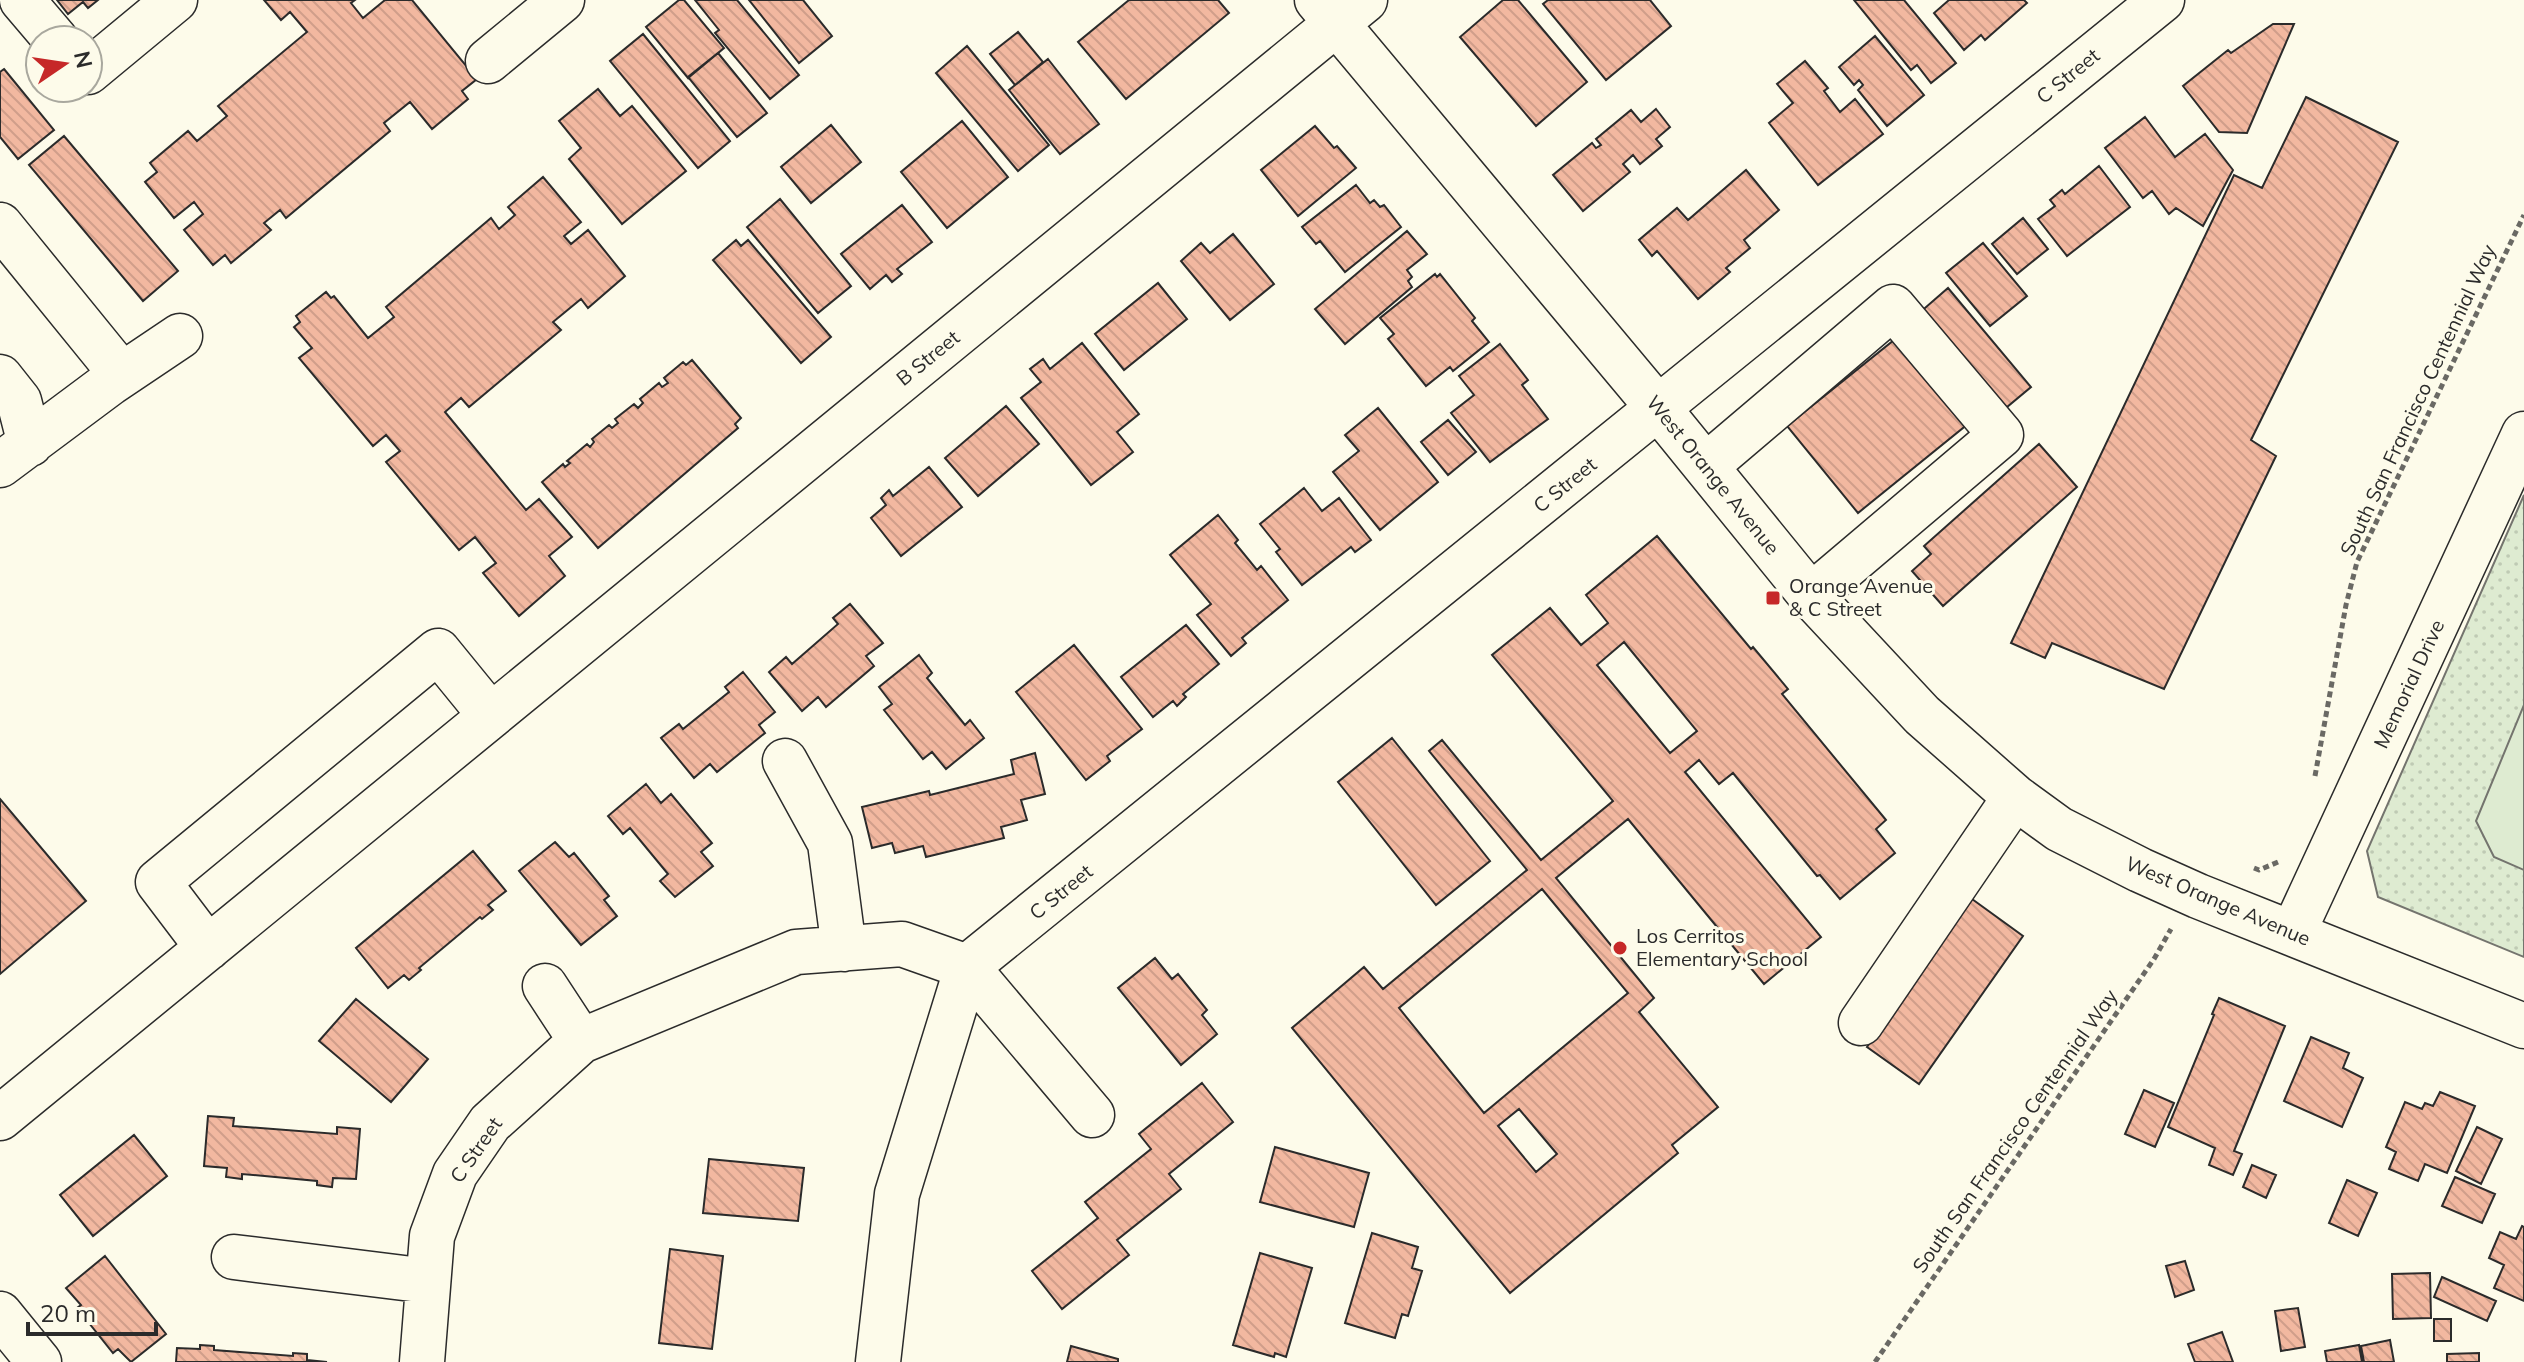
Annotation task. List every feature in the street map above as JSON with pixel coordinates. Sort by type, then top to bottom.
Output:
[{"type":"street","points":[[22,0],[42,24]]},
{"type":"street","points":[[104,59],[175,0]]},
{"type":"street","points":[[488,61],[562,0]]},
{"type":"street","name":"C Street","points":[[422,1362],[432,1236],[455,1174],[490,1123],[581,1041],[796,952],[902,944],[967,967],[2162,0]]},
{"type":"street","name":"West Orange Avenue","points":[[1340,8],[1811,596],[1922,715],[2015,797],[2059,829],[2140,870],[2524,1026]]},
{"type":"street","name":"B Street","points":[[0,1118],[491,716],[1340,8]]},
{"type":"street","points":[[0,225],[122,375]]},
{"type":"street","points":[[1706,466],[1893,307],[2001,435],[1811,596]]},
{"type":"street","points":[[15,455],[180,336]]},
{"type":"street","points":[[0,377],[19,401],[15,455]]},
{"type":"street","name":"Memorial Drive","points":[[2293,933],[2524,434]]},
{"type":"street","points":[[208,948],[158,882],[438,651],[491,716]]},
{"type":"street","points":[[785,761],[830,843],[844,949]]},
{"type":"street","points":[[1861,1023],[2015,797]]},
{"type":"street","points":[[967,967],[1092,1115]]},
{"type":"street","points":[[878,1362],[897,1194],[967,967]]},
{"type":"street","points":[[545,986],[581,1041]]},
{"type":"street","points":[[234,1257],[428,1281]]},
{"type":"street","points":[[0,1314],[39,1362]]},
{"type":"path","name":"South San Francisco Centennial Way","points":[[2314,781],[2346,605],[2357,562],[2524,215]]},
{"type":"path","points":[[2244,866],[2259,870],[2277,863],[2282,851]]},
{"type":"path","name":"South San Francisco Centennial Way","points":[[1875,1362],[2154,959],[2172,927]]},
{"type":"green space","points":[[2524,495],[2524,957],[2378,897],[2367,851]]},
{"type":"green space","points":[[2524,705],[2524,870],[2494,857],[2476,821]]},
{"type":"building","points":[[57,0],[98,0],[88,8],[83,2],[68,14]]},
{"type":"building","points":[[264,0],[355,0],[351,3],[363,18],[385,0],[412,0],[477,79],[462,91],[468,99],[432,129],[410,102],[384,123],[390,131],[286,218],[280,210],[264,223],[271,230],[231,263],[225,255],[213,265],[184,230],[203,214],[194,202],[174,218],[145,182],[157,172],[150,163],[188,131],[197,141],[227,116],[218,106],[307,32],[290,12],[281,20]]},
{"type":"building","points":[[679,0],[684,0],[724,48],[688,78],[646,27]]},
{"type":"building","points":[[695,0],[737,0],[799,75],[770,99],[715,33],[719,30]]},
{"type":"building","points":[[749,0],[803,0],[832,36],[799,63]]},
{"type":"building","points":[[1129,0],[1218,0],[1229,13],[1126,99],[1078,42]]},
{"type":"building","points":[[1503,0],[1518,0],[1587,82],[1536,126],[1460,37]]},
{"type":"building","points":[[1548,0],[1650,0],[1671,26],[1606,80],[1543,4]]},
{"type":"building","points":[[1854,0],[1904,0],[1956,63],[1931,83],[1917,65],[1911,70]]},
{"type":"building","points":[[1949,0],[2024,0],[2027,3],[1985,40],[1981,35],[1964,50],[1934,13]]},
{"type":"building","points":[[2273,24],[2294,24],[2247,133],[2219,132],[2183,86],[2228,50],[2231,53]]},
{"type":"building","points":[[1018,32],[1043,62],[1015,85],[990,54]]},
{"type":"building","points":[[643,34],[730,141],[698,168],[610,61]]},
{"type":"building","points":[[1875,36],[1924,95],[1887,126],[1858,90],[1863,85],[1859,80],[1854,85],[1839,67]]},
{"type":"building","points":[[967,46],[1049,145],[1018,171],[936,73]]},
{"type":"building","points":[[718,53],[767,113],[737,137],[688,77]]},
{"type":"building","points":[[1048,59],[1099,124],[1060,154],[1009,90]]},
{"type":"building","points":[[1805,61],[1828,88],[1824,91],[1840,112],[1855,99],[1883,134],[1818,185],[1769,123],[1793,103],[1777,84]]},
{"type":"building","points":[[4,69],[24,93],[24,104],[33,104],[54,130],[18,159],[0,137],[0,72]]},
{"type":"building","points":[[598,89],[620,116],[632,106],[686,171],[622,224],[569,159],[581,148],[559,121]]},
{"type":"building","points":[[2306,97],[2398,142],[2251,440],[2276,456],[2164,689],[2052,643],[2045,658],[2011,643],[2234,175],[2262,188]]},
{"type":"building","points":[[1656,109],[1670,127],[1656,139],[1662,146],[1640,164],[1633,155],[1623,164],[1630,172],[1583,211],[1553,175],[1592,143],[1596,148],[1601,145],[1596,139],[1631,110],[1641,122]]},
{"type":"building","points":[[2145,117],[2175,157],[2205,134],[2233,170],[2203,226],[2176,208],[2169,214],[2152,191],[2143,198],[2105,148]]},
{"type":"building","points":[[962,121],[1008,177],[947,228],[901,172]]},
{"type":"building","points":[[831,125],[861,162],[811,203],[781,167]]},
{"type":"building","points":[[1315,126],[1356,168],[1298,216],[1261,170]]},
{"type":"building","points":[[64,136],[178,271],[143,301],[29,165]]},
{"type":"building","points":[[2099,166],[2130,207],[2067,256],[2038,219],[2055,206],[2050,200],[2062,190],[2065,194]]},
{"type":"building","points":[[1746,170],[1779,210],[1744,240],[1750,248],[1726,268],[1730,272],[1698,299],[1657,251],[1652,256],[1639,240],[1677,208],[1688,220]]},
{"type":"building","points":[[543,177],[581,222],[564,236],[571,244],[588,230],[625,276],[588,308],[581,299],[553,322],[561,330],[469,407],[461,398],[445,412],[526,510],[539,499],[572,537],[549,556],[565,576],[519,616],[483,573],[496,563],[475,537],[459,550],[386,462],[400,451],[386,435],[373,446],[299,358],[312,348],[294,327],[300,322],[296,316],[326,292],[331,298],[334,296],[368,338],[394,317],[386,307],[491,218],[499,229],[515,215],[508,207]]},
{"type":"building","points":[[1356,185],[1370,203],[1374,200],[1380,207],[1384,205],[1401,227],[1345,272],[1320,241],[1316,244],[1302,227]]},
{"type":"building","points":[[780,199],[851,286],[818,313],[747,227]]},
{"type":"building","points":[[902,205],[932,242],[897,269],[902,274],[892,282],[886,275],[870,289],[841,254]]},
{"type":"building","points":[[2023,218],[2048,249],[2017,274],[1992,244]]},
{"type":"building","points":[[1407,231],[1427,254],[1407,270],[1412,277],[1408,281],[1412,287],[1345,344],[1315,309]]},
{"type":"building","points":[[1233,234],[1274,284],[1230,320],[1181,261],[1201,243],[1210,253]]},
{"type":"building","points":[[736,240],[741,246],[748,240],[831,337],[801,363],[713,260]]},
{"type":"building","points":[[1983,243],[2027,296],[1990,326],[1946,273]]},
{"type":"building","points":[[1435,274],[1437,277],[1440,274],[1475,318],[1472,321],[1489,342],[1453,371],[1450,367],[1426,386],[1388,339],[1394,334],[1380,318]]},
{"type":"building","points":[[1158,283],[1187,319],[1124,370],[1095,334]]},
{"type":"building","points":[[1948,288],[2031,387],[2001,412],[1918,314]]},
{"type":"building","points":[[1904,332],[1974,419],[1858,513],[1787,426]]},
{"type":"building","points":[[1082,343],[1139,414],[1117,432],[1133,452],[1091,485],[1021,398],[1041,382],[1030,369],[1043,359],[1050,369]]},
{"type":"building","points":[[1500,344],[1528,380],[1522,385],[1548,419],[1490,462],[1451,413],[1474,395],[1459,376]]},
{"type":"building","points":[[692,360],[741,418],[735,424],[738,428],[598,548],[542,482],[563,464],[565,467],[570,463],[567,461],[587,444],[590,447],[594,442],[592,439],[609,425],[612,428],[618,423],[615,419],[634,404],[638,408],[643,403],[640,399],[659,383],[662,387],[668,383],[664,378],[683,362],[686,365]]},
{"type":"building","points":[[1006,406],[1039,444],[978,496],[945,458]]},
{"type":"building","points":[[1378,408],[1438,482],[1380,530],[1333,472],[1359,451],[1345,435]]},
{"type":"building","points":[[1448,420],[1476,452],[1448,475],[1421,442]]},
{"type":"building","points":[[2039,444],[2077,487],[1943,606],[1912,571],[1931,554],[1924,546]]},
{"type":"building","points":[[929,467],[962,507],[901,556],[871,518],[886,505],[881,498],[889,490],[893,496]]},
{"type":"building","points":[[1304,488],[1322,511],[1339,498],[1371,540],[1355,552],[1351,547],[1302,585],[1276,552],[1280,549],[1260,524]]},
{"type":"building","points":[[1218,515],[1257,570],[1261,566],[1288,600],[1242,638],[1246,643],[1231,656],[1197,615],[1211,604],[1170,555]]},
{"type":"building","points":[[1657,536],[1788,689],[1782,694],[1886,820],[1876,829],[1895,853],[1840,899],[1820,875],[1817,876],[1733,773],[1719,784],[1699,760],[1685,772],[1821,937],[1764,984],[1628,819],[1556,878],[1654,998],[1639,1012],[1718,1107],[1672,1145],[1678,1153],[1510,1293],[1292,1028],[1364,967],[1383,989],[1527,870],[1429,751],[1442,740],[1541,860],[1613,801],[1492,655],[1550,608],[1581,645],[1608,623],[1586,595]],"holes":[[[1624,642],[1697,731],[1670,753],[1597,665]],[[1542,889],[1628,993],[1484,1113],[1399,1008]],[[1519,1109],[1557,1154],[1536,1172],[1498,1126]]]},
{"type":"building","points":[[850,604],[883,643],[866,656],[874,666],[826,707],[818,697],[802,711],[769,672],[786,657],[792,664],[838,624],[833,618]]},
{"type":"building","points":[[1186,625],[1219,664],[1183,694],[1186,697],[1177,706],[1173,701],[1153,717],[1121,677]]},
{"type":"building","points":[[1074,645],[1142,729],[1107,756],[1110,761],[1086,780],[1016,692]]},
{"type":"building","points":[[919,655],[932,673],[927,678],[965,725],[970,720],[984,738],[946,769],[932,752],[923,759],[884,710],[892,704],[879,687]]},
{"type":"building","points":[[743,672],[775,712],[759,725],[765,733],[717,772],[710,764],[694,778],[661,738],[679,724],[683,729],[729,692],[725,687]]},
{"type":"building","points":[[1392,738],[1490,861],[1436,905],[1338,782]]},
{"type":"building","points":[[1035,753],[1045,794],[1021,800],[1027,820],[1001,827],[1004,838],[926,857],[923,846],[895,853],[892,843],[872,848],[862,807],[929,791],[930,795],[1014,774],[1011,760]]},
{"type":"building","points":[[646,784],[661,803],[671,794],[712,843],[701,852],[713,866],[675,897],[660,881],[668,874],[630,828],[623,834],[608,816]]},
{"type":"building","points":[[0,799],[86,901],[0,974]]},
{"type":"building","points":[[555,842],[569,857],[574,853],[609,896],[604,900],[617,916],[581,945],[519,871]]},
{"type":"building","points":[[473,851],[506,891],[488,905],[493,910],[482,919],[480,917],[409,980],[404,975],[388,988],[356,948]]},
{"type":"building","points":[[1972,899],[2023,936],[1919,1084],[1867,1047]]},
{"type":"building","points":[[1155,958],[1172,979],[1178,974],[1207,1010],[1202,1015],[1217,1034],[1181,1065],[1118,988]]},
{"type":"building","points":[[2219,998],[2285,1026],[2234,1151],[2242,1154],[2233,1175],[2209,1165],[2215,1148],[2168,1127]]},
{"type":"building","points":[[356,999],[428,1059],[391,1102],[319,1041]]},
{"type":"building","points":[[2311,1037],[2349,1053],[2343,1068],[2363,1078],[2342,1127],[2284,1101]]},
{"type":"building","points":[[1202,1083],[1233,1122],[1169,1174],[1181,1189],[1117,1240],[1129,1255],[1062,1309],[1032,1271],[1098,1218],[1085,1202],[1151,1149],[1139,1134]]},
{"type":"building","points":[[2144,1090],[2174,1103],[2155,1147],[2125,1134]]},
{"type":"building","points":[[2440,1092],[2475,1106],[2447,1173],[2425,1164],[2418,1181],[2389,1169],[2396,1152],[2386,1147],[2405,1102],[2422,1109],[2425,1103],[2433,1106]]},
{"type":"building","points":[[208,1116],[234,1118],[233,1126],[337,1134],[337,1127],[360,1129],[356,1179],[333,1178],[332,1187],[317,1185],[317,1181],[242,1174],[242,1179],[226,1177],[227,1168],[204,1166]]},
{"type":"building","points":[[2477,1127],[2502,1139],[2481,1184],[2456,1171]]},
{"type":"building","points":[[134,1135],[167,1176],[93,1236],[60,1195]]},
{"type":"building","points":[[1275,1147],[1369,1173],[1354,1227],[1260,1202]]},
{"type":"building","points":[[709,1159],[804,1168],[798,1221],[703,1213]]},
{"type":"building","points":[[2252,1165],[2276,1175],[2266,1198],[2243,1187]]},
{"type":"building","points":[[2455,1177],[2495,1194],[2482,1223],[2442,1206]]},
{"type":"building","points":[[2347,1180],[2377,1193],[2358,1236],[2329,1223]]},
{"type":"building","points":[[2522,1226],[2524,1301],[2494,1288],[2504,1265],[2489,1258],[2500,1232],[2516,1239]]},
{"type":"building","points":[[1372,1233],[1418,1247],[1412,1268],[1422,1271],[1408,1316],[1402,1314],[1395,1338],[1345,1323]]},
{"type":"building","points":[[670,1249],[723,1256],[712,1349],[659,1343]]},
{"type":"building","points":[[1260,1253],[1312,1268],[1286,1357],[1275,1353],[1274,1357],[1233,1345]]},
{"type":"building","points":[[105,1256],[166,1334],[131,1362],[118,1349],[113,1353],[77,1308],[81,1305],[66,1288]]},
{"type":"building","points":[[2185,1261],[2194,1290],[2175,1297],[2166,1266]]},
{"type":"building","points":[[2430,1273],[2431,1318],[2393,1319],[2392,1274]]},
{"type":"building","points":[[2442,1277],[2496,1301],[2487,1321],[2434,1297]]},
{"type":"building","points":[[2298,1308],[2305,1347],[2281,1351],[2275,1311]]},
{"type":"building","points":[[2434,1319],[2451,1319],[2451,1341],[2434,1341]]},
{"type":"building","points":[[2222,1332],[2233,1362],[2195,1362],[2188,1344]]},
{"type":"building","points":[[2390,1340],[2394,1362],[2364,1362],[2361,1346]]},
{"type":"building","points":[[200,1345],[214,1346],[214,1350],[293,1356],[293,1353],[307,1354],[307,1360],[327,1362],[176,1362],[177,1348],[200,1349]]},
{"type":"building","points":[[2359,1345],[2362,1362],[2327,1362],[2325,1351]]},
{"type":"building","points":[[1071,1346],[1118,1359],[1118,1362],[1067,1362]]},
{"type":"building","points":[[2479,1353],[2479,1362],[2447,1362],[2447,1354]]},
{"type":"place","name":"Orange Avenue & C Street","points":[[1773,598]]},
{"type":"place","name":"Los Cerritos Elementary School","points":[[1620,948]]}]
